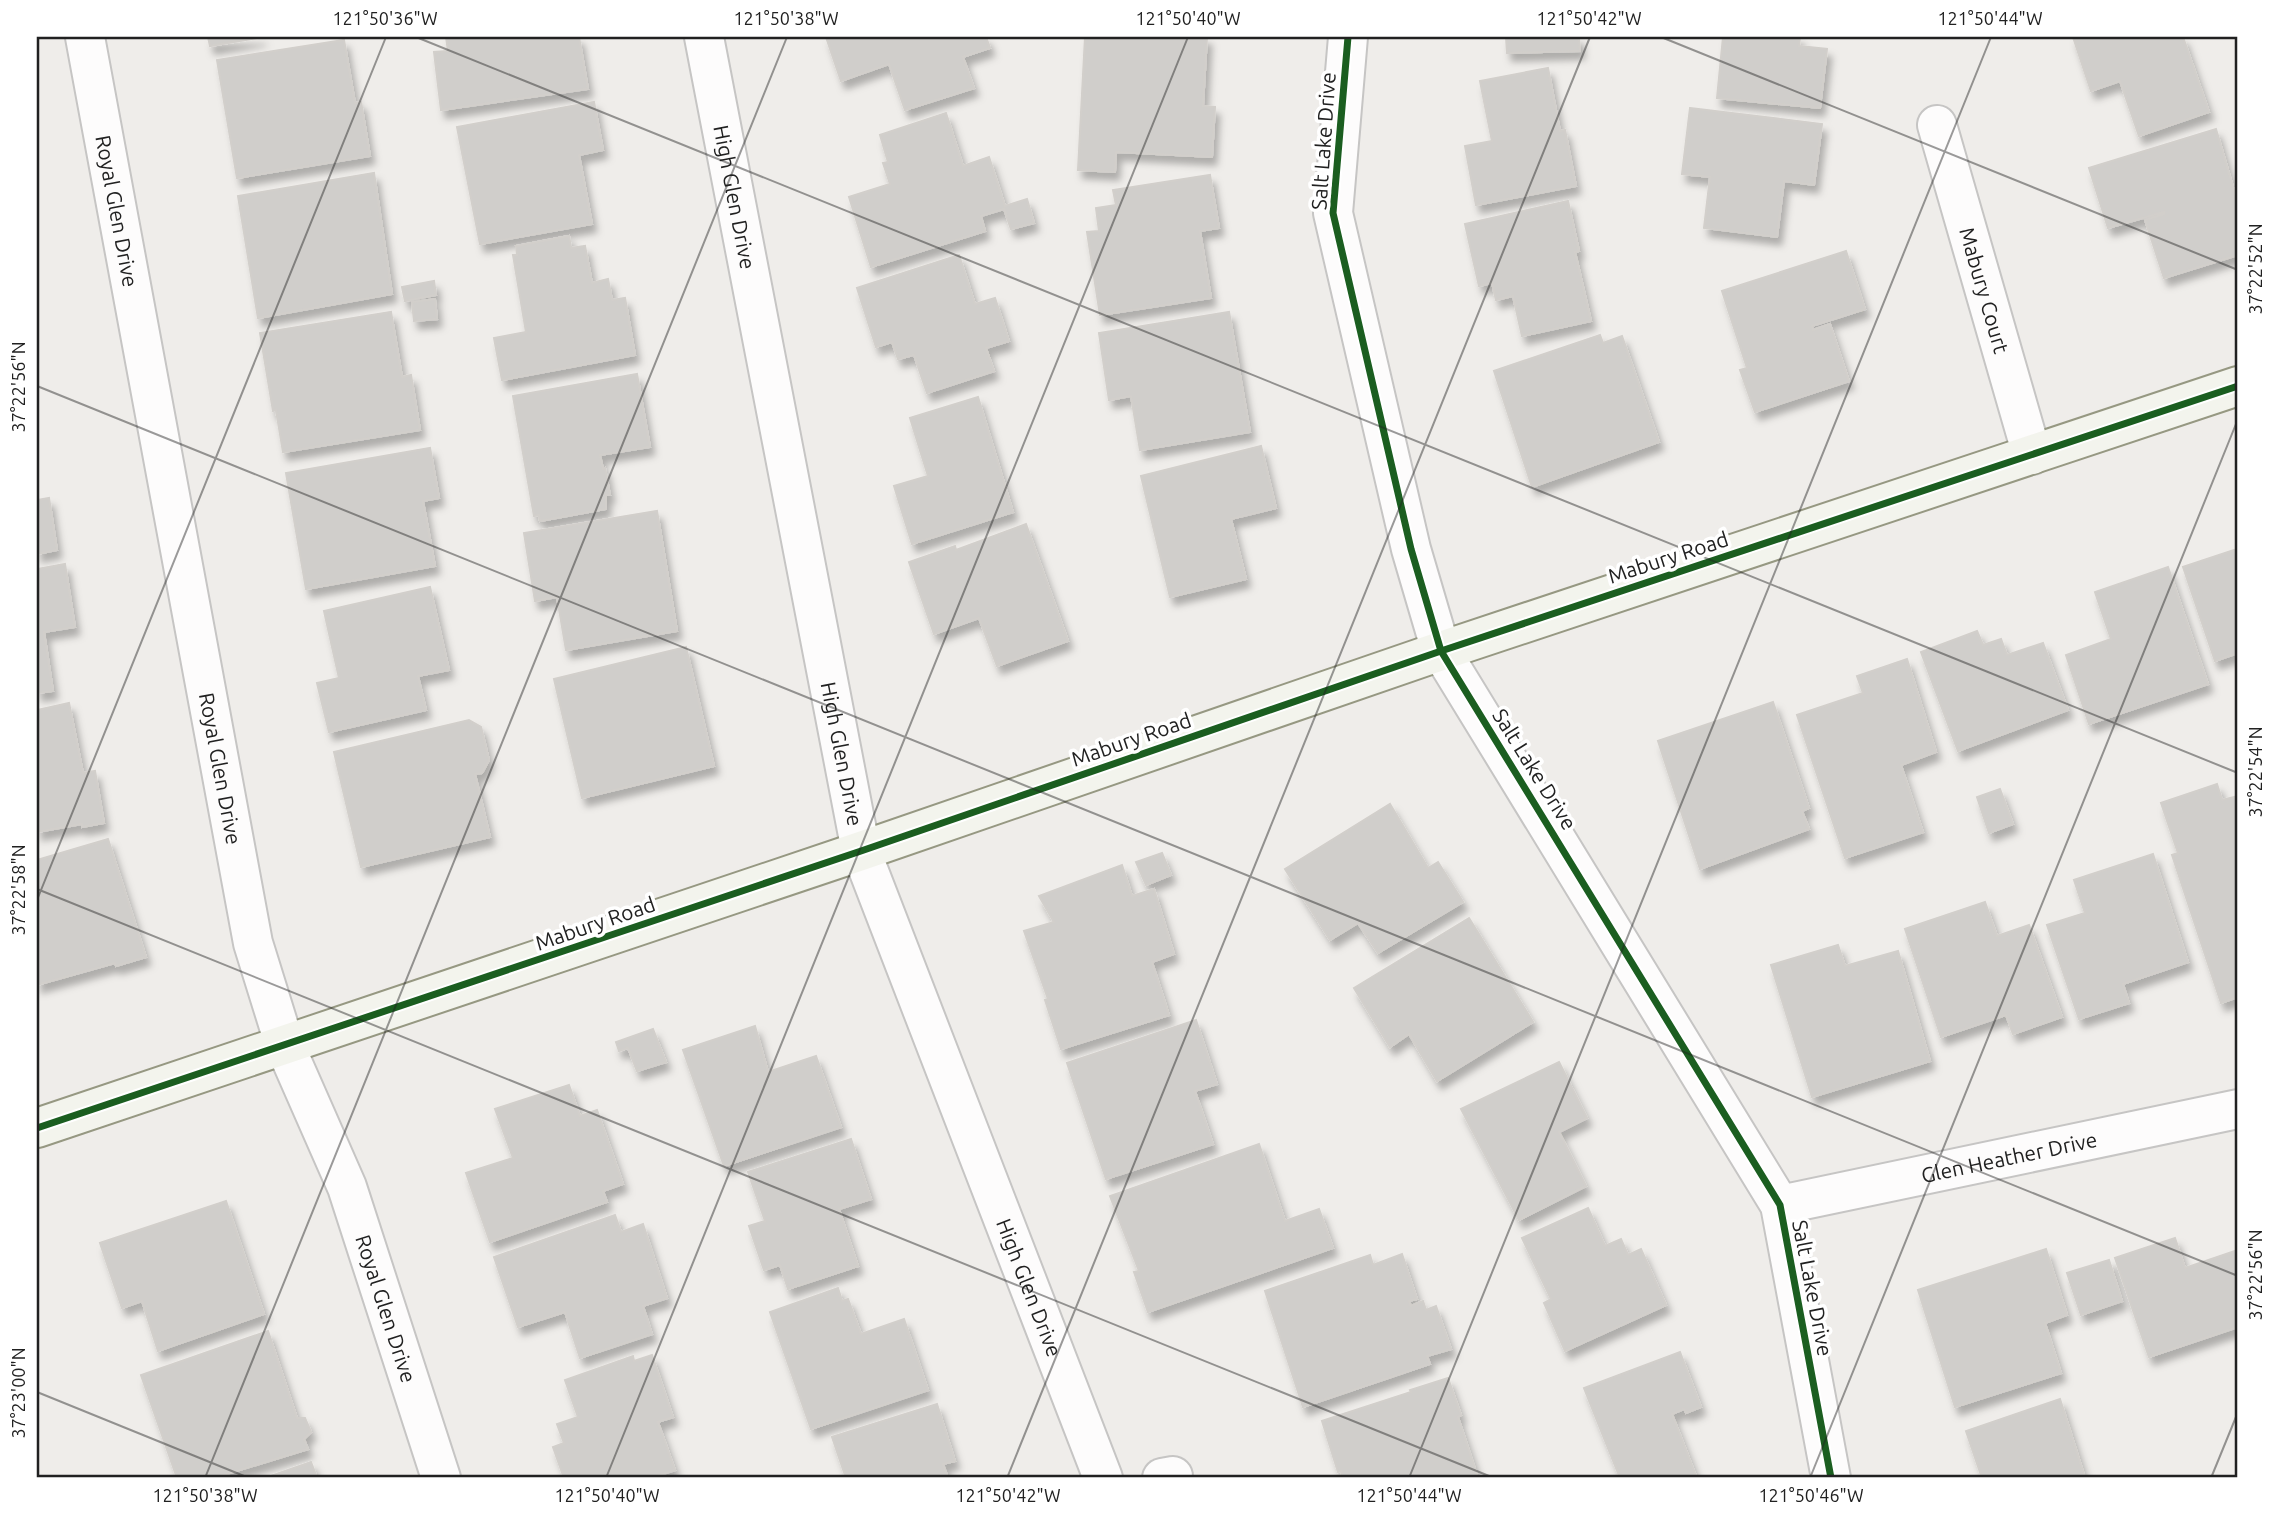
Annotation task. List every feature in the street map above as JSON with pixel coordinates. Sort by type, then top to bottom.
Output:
[{"type":"main road","name":"Mabury Road","points":[[37,1128],[861,851],[1441,651],[2238,386]]},
{"type":"street","name":"Royal Glen Drive","points":[[85,37],[253,943],[285,1046],[347,1187],[441,1478]]},
{"type":"street","name":"High Glen Drive","points":[[704,37],[861,851],[1103,1478]]},
{"type":"street","name":"Salt Lake Drive","points":[[1348,37],[1333,213],[1411,549],[1441,651],[1780,1205],[1831,1478]]},
{"type":"street","name":"Mabury Court","points":[[1937,125],[2032,455]]},
{"type":"street","name":"Glen Heather Drive","points":[[1780,1205],[2238,1108]]},
{"type":"building","points":[[208,37],[263,37],[210,46]]},
{"type":"building","points":[[446,37],[579,37],[588,89],[441,110],[434,52],[448,51]]},
{"type":"building","points":[[826,37],[986,37],[990,48],[963,57],[974,88],[905,110],[889,64],[841,81]]},
{"type":"building","points":[[1085,37],[1207,37],[1203,106],[1215,107],[1212,157],[1116,152],[1115,172],[1078,170]]},
{"type":"building","points":[[1506,37],[1579,37],[1580,51],[1507,53]]},
{"type":"building","points":[[1723,37],[1800,37],[1799,46],[1827,49],[1820,108],[1717,98]]},
{"type":"building","points":[[2073,37],[2183,37],[2209,112],[2139,136],[2120,81],[2091,91]]},
{"type":"building","points":[[344,40],[355,103],[361,102],[370,156],[237,178],[217,60]]},
{"type":"building","points":[[1548,68],[1560,131],[1565,130],[1576,186],[1476,205],[1465,146],[1492,141],[1480,81]]},
{"type":"building","points":[[594,102],[603,150],[579,155],[592,224],[480,244],[457,127]]},
{"type":"building","points":[[1690,108],[1822,124],[1814,185],[1784,181],[1777,237],[1704,228],[1710,177],[1682,174]]},
{"type":"building","points":[[946,113],[963,166],[989,157],[1005,206],[1027,199],[1034,223],[1011,229],[1004,209],[981,216],[985,231],[871,267],[849,197],[890,184],[883,163],[888,162],[880,135]]},
{"type":"building","points":[[2216,129],[2238,204],[2238,255],[2164,278],[2145,220],[2164,212],[2108,228],[2089,168]]},
{"type":"building","points":[[374,173],[392,294],[258,318],[238,196]]},
{"type":"building","points":[[1210,175],[1219,228],[1200,231],[1211,298],[1100,315],[1087,232],[1099,231],[1096,208],[1116,205],[1113,190]]},
{"type":"building","points":[[1568,201],[1579,251],[1575,252],[1591,321],[1522,336],[1513,296],[1496,300],[1492,283],[1479,286],[1465,224]]},
{"type":"building","points":[[569,236],[571,248],[585,246],[592,283],[608,279],[612,300],[625,298],[635,355],[502,380],[494,338],[526,332],[513,255],[517,255],[516,246]]},
{"type":"building","points":[[1846,251],[1865,309],[1812,326],[1813,330],[1830,324],[1849,381],[1755,412],[1740,370],[1747,368],[1722,291]]},
{"type":"building","points":[[959,255],[975,304],[995,298],[1009,341],[986,348],[994,371],[927,393],[914,355],[898,359],[892,342],[876,347],[857,288]]},
{"type":"building","points":[[434,281],[436,295],[405,301],[402,287]]},
{"type":"building","points":[[435,299],[437,319],[414,321],[412,302]]},
{"type":"building","points":[[391,312],[402,377],[411,375],[420,430],[283,452],[260,333]]},
{"type":"building","points":[[1229,312],[1250,432],[1140,450],[1131,396],[1109,400],[1099,333]]},
{"type":"building","points":[[1600,335],[1603,343],[1622,336],[1659,442],[1532,487],[1494,371]]},
{"type":"building","points":[[637,374],[650,447],[600,455],[610,495],[606,495],[606,509],[540,521],[539,515],[534,516],[513,396]]},
{"type":"building","points":[[978,397],[1013,512],[912,544],[894,486],[928,476],[910,418]]},
{"type":"building","points":[[1261,446],[1276,508],[1231,519],[1246,579],[1170,597],[1141,476]]},
{"type":"building","points":[[430,448],[439,498],[423,501],[435,566],[306,589],[286,473]]},
{"type":"building","points":[[49,498],[57,550],[37,554],[37,500]]},
{"type":"building","points":[[657,511],[677,631],[566,650],[557,597],[535,601],[524,533]]},
{"type":"building","points":[[1026,524],[1068,641],[997,666],[979,618],[934,634],[909,562],[955,546],[956,550]]},
{"type":"building","points":[[2234,550],[2238,559],[2238,653],[2215,661],[2183,567]]},
{"type":"building","points":[[65,564],[75,627],[44,632],[53,691],[37,693],[37,569]]},
{"type":"building","points":[[2168,567],[2208,684],[2089,724],[2066,655],[2111,639],[2095,592]]},
{"type":"building","points":[[430,587],[449,670],[418,676],[426,710],[329,732],[317,683],[339,678],[324,611]]},
{"type":"building","points":[[1977,631],[1983,645],[2001,639],[2007,655],[2043,643],[2068,710],[1958,751],[1921,652]]},
{"type":"building","points":[[686,647],[714,766],[582,798],[554,679]]},
{"type":"building","points":[[1907,659],[1936,752],[1901,765],[1923,832],[1845,858],[1797,715],[1863,693],[1857,676]]},
{"type":"building","points":[[1773,702],[1809,808],[1802,811],[1809,829],[1700,869],[1658,741]]},
{"type":"building","points":[[69,703],[83,773],[95,771],[104,823],[37,832],[37,710]]},
{"type":"building","points":[[469,720],[481,727],[489,760],[482,773],[475,774],[490,837],[361,867],[334,752]]},
{"type":"building","points":[[2217,784],[2222,800],[2238,796],[2238,997],[2221,1003],[2172,855],[2178,853],[2161,803]]},
{"type":"building","points":[[2000,789],[2013,824],[1989,833],[1977,797]]},
{"type":"building","points":[[1390,804],[1428,868],[1438,862],[1463,902],[1378,953],[1358,923],[1330,940],[1285,869]]},
{"type":"building","points":[[108,839],[146,957],[37,985],[37,860]]},
{"type":"building","points":[[1162,853],[1171,875],[1146,885],[1136,862]]},
{"type":"building","points":[[2153,854],[2188,962],[2123,984],[2129,1003],[2079,1019],[2047,925],[2085,913],[2074,880]]},
{"type":"building","points":[[1122,865],[1132,896],[1154,889],[1174,954],[1152,962],[1169,1015],[1061,1049],[1045,1000],[1048,999],[1024,931],[1054,922],[1039,896]]},
{"type":"building","points":[[1985,902],[1997,936],[2029,925],[2062,1017],[2013,1034],[2006,1015],[1941,1037],[1905,929]]},
{"type":"building","points":[[1469,918],[1533,1022],[1437,1081],[1409,1034],[1390,1047],[1354,988]]},
{"type":"building","points":[[1838,945],[1845,966],[1898,951],[1930,1061],[1812,1097],[1771,965]]},
{"type":"building","points":[[1196,1020],[1217,1084],[1195,1091],[1213,1144],[1106,1179],[1067,1063]]},
{"type":"building","points":[[755,1026],[768,1072],[816,1056],[841,1127],[724,1166],[683,1050]]},
{"type":"building","points":[[653,1029],[666,1062],[637,1071],[628,1048],[619,1051],[616,1042]]},
{"type":"building","points":[[1559,1062],[1587,1118],[1559,1132],[1586,1186],[1519,1220],[1461,1109]]},
{"type":"building","points":[[569,1085],[580,1116],[597,1110],[623,1184],[603,1191],[607,1202],[490,1242],[466,1173],[513,1158],[495,1109]]},
{"type":"building","points":[[851,1139],[871,1199],[839,1209],[858,1266],[788,1289],[780,1265],[764,1270],[749,1226],[765,1221],[748,1172]]},
{"type":"building","points":[[1259,1144],[1285,1221],[1319,1209],[1333,1248],[1148,1312],[1134,1272],[1139,1271],[1110,1196]]},
{"type":"building","points":[[226,1201],[264,1314],[158,1351],[142,1301],[122,1308],[100,1243]]},
{"type":"building","points":[[1588,1208],[1605,1246],[1621,1239],[1628,1255],[1641,1249],[1666,1305],[1565,1351],[1544,1303],[1551,1299],[1522,1238]]},
{"type":"building","points":[[615,1215],[621,1232],[643,1224],[667,1298],[643,1306],[652,1334],[580,1358],[565,1312],[518,1327],[494,1257]]},
{"type":"building","points":[[2175,1238],[2185,1268],[2238,1250],[2238,1327],[2149,1357],[2115,1258]]},
{"type":"building","points":[[2046,1249],[2067,1315],[2045,1323],[2061,1373],[1955,1407],[1918,1290]]},
{"type":"building","points":[[1402,1254],[1417,1299],[1409,1301],[1411,1306],[1423,1301],[1426,1310],[1436,1306],[1451,1349],[1427,1356],[1430,1364],[1303,1407],[1265,1291],[1370,1255],[1373,1265]]},
{"type":"building","points":[[2109,1260],[2122,1301],[2081,1315],[2067,1273]]},
{"type":"building","points":[[838,1288],[842,1301],[848,1299],[861,1334],[904,1319],[928,1390],[811,1429],[770,1312]]},
{"type":"building","points":[[268,1331],[297,1418],[305,1418],[311,1432],[304,1439],[308,1449],[214,1478],[177,1478],[141,1375]]},
{"type":"building","points":[[1680,1352],[1701,1407],[1686,1413],[1684,1409],[1672,1414],[1696,1476],[1620,1478],[1584,1388]]},
{"type":"building","points":[[652,1355],[673,1417],[658,1422],[675,1470],[651,1478],[564,1478],[553,1447],[564,1443],[557,1424],[578,1417],[565,1380],[633,1356],[634,1361]]},
{"type":"building","points":[[1448,1378],[1478,1478],[1343,1478],[1341,1471],[1338,1472],[1322,1421]]},
{"type":"building","points":[[2060,1399],[2085,1478],[1982,1478],[1966,1431]]},
{"type":"building","points":[[937,1404],[955,1461],[943,1464],[948,1478],[846,1478],[832,1437]]},
{"type":"building","points":[[311,1462],[317,1478],[265,1478]]},
{"type":"cycle path","points":[[1348,37],[1333,213],[1411,549],[1441,651],[1780,1205],[1831,1478]]},
{"type":"cycle path","points":[[37,1128],[861,851],[1441,651],[2238,386]]}]
